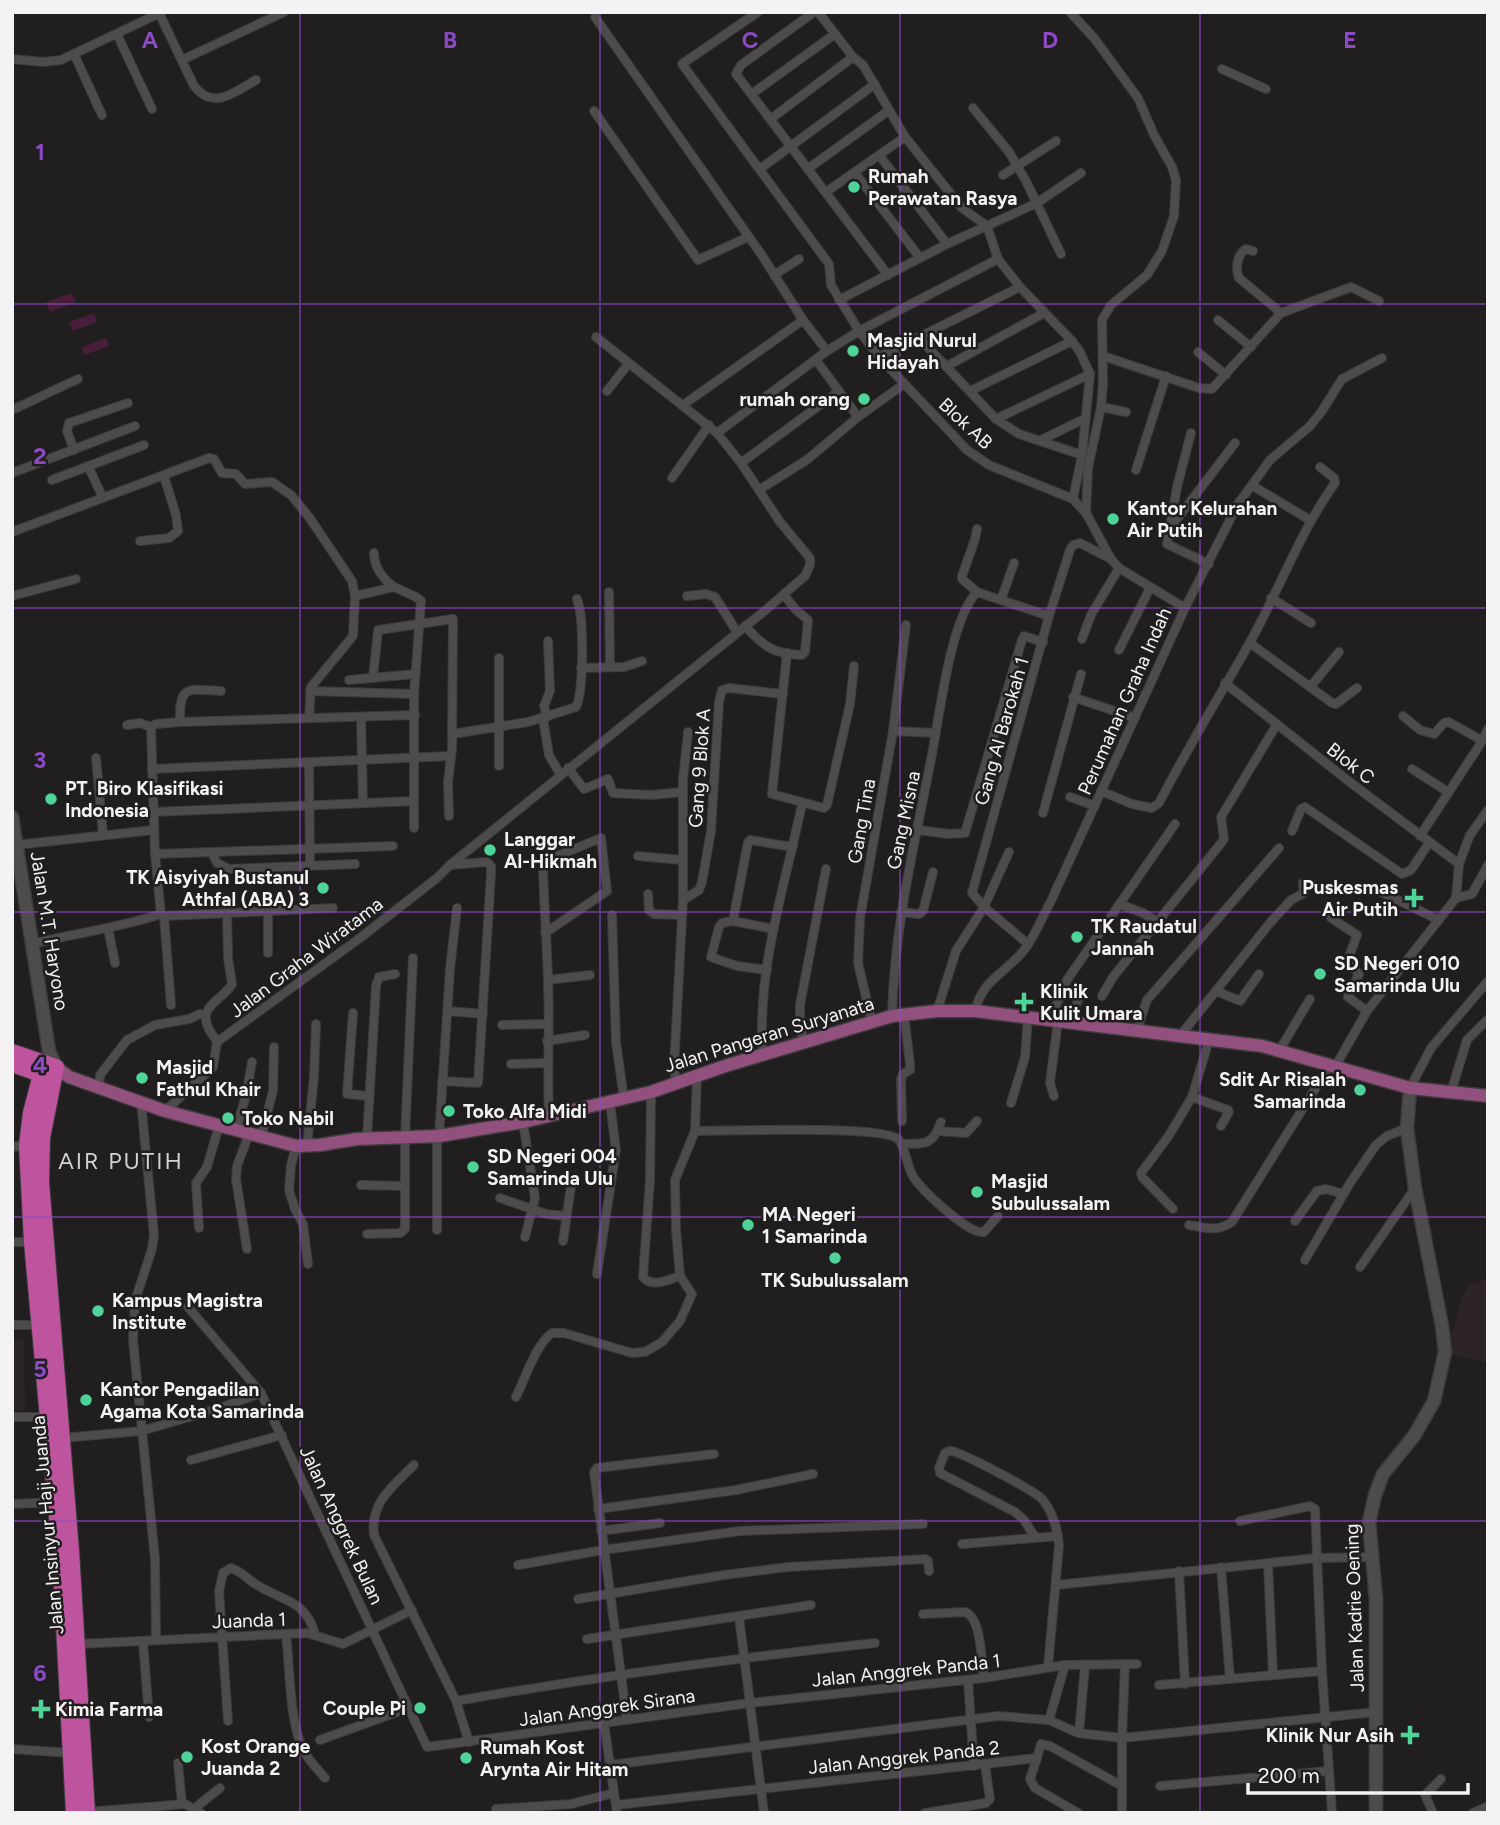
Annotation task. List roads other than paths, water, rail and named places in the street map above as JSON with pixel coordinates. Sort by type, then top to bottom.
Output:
[{"type":"highway","points":[[12,1052],[52,1069]]},
{"type":"highway","points":[[12,1063],[52,1069]]},
{"type":"highway","name":"Jalan Insinyur Haji Juanda","points":[[52,1069],[20,1146],[32,1242],[56,1502],[66,1552],[78,1644],[87,1812]]},
{"type":"highway","name":"Jalan Insinyur Haji Juanda","points":[[52,1069],[40,1163],[62,1438],[74,1813]]},
{"type":"main road","name":"Jalan M.T. Haryono","points":[[12,817],[52,1069]]},
{"type":"main road","name":"Jalan Pangeran Suryanata","points":[[52,1069],[166,1111],[301,1147],[367,1139],[438,1136],[549,1117],[651,1092],[697,1075],[898,1015],[975,1011],[1262,1046],[1410,1088],[1488,1096]]},
{"type":"main road","name":"Jalan Kadrie Oening","points":[[1376,1813],[1376,1599],[1369,1522],[1383,1474],[1414,1436],[1434,1401],[1444,1362],[1442,1326],[1415,1188],[1407,1128],[1410,1088]]},
{"type":"street","points":[[182,60],[284,12]]},
{"type":"street","name":"Blok AB","points":[[758,12],[682,64],[829,264],[831,285],[839,300],[879,357],[967,450],[989,465],[1073,499]]},
{"type":"street","points":[[888,275],[772,118],[736,74],[741,65],[816,12],[853,57],[863,65],[905,137],[962,208],[987,226],[998,259],[1080,352],[1090,374],[1082,455],[1073,499]]},
{"type":"street","points":[[1070,12],[1094,38],[1138,97],[1176,180],[1175,204],[1166,243],[1147,275],[1106,311],[1101,327],[1101,407],[1088,468],[1086,513]]},
{"type":"street","points":[[12,59],[53,62],[161,13],[194,86],[207,98],[222,98],[256,80]]},
{"type":"street","points":[[595,17],[827,351]]},
{"type":"street","points":[[117,34],[152,108]]},
{"type":"street","points":[[753,93],[835,34]]},
{"type":"street","points":[[74,54],[102,115]]},
{"type":"street","points":[[772,118],[853,57]]},
{"type":"street","points":[[1222,69],[1266,89]]},
{"type":"street","points":[[760,169],[874,84]]},
{"type":"street","points":[[973,108],[1004,144],[1037,203],[1061,254]]},
{"type":"street","points":[[594,111],[698,260],[748,237]]},
{"type":"street","points":[[809,168],[888,111]]},
{"type":"street","points":[[826,192],[905,137]]},
{"type":"street","points":[[1003,175],[1056,141]]},
{"type":"street","points":[[880,155],[947,244]]},
{"type":"street","points":[[855,173],[920,258]]},
{"type":"street","points":[[839,300],[947,244],[1037,203],[1081,173]]},
{"type":"street","points":[[1254,251],[1247,249],[1241,253],[1237,268],[1239,278],[1281,313]]},
{"type":"street","points":[[774,275],[799,259]]},
{"type":"street","points":[[717,433],[827,351],[859,331],[998,259]]},
{"type":"street","points":[[879,357],[1020,287]]},
{"type":"street","points":[[1103,356],[1207,390],[1212,389],[1226,375],[1281,313],[1351,287],[1378,301]]},
{"type":"street","points":[[947,366],[1044,313]]},
{"type":"street","points":[[683,405],[803,320]]},
{"type":"street","points":[[1218,320],[1251,347]]},
{"type":"street","points":[[596,337],[717,433],[741,463],[780,522],[810,558],[805,576],[741,629]]},
{"type":"street","points":[[919,338],[996,419],[1019,434],[1082,455]]},
{"type":"street","points":[[970,391],[1072,341]]},
{"type":"street","points":[[1198,352],[1226,375]]},
{"type":"street","points":[[1185,608],[1238,504],[1270,460],[1310,426],[1342,379],[1382,358]]},
{"type":"street","points":[[816,359],[858,417]]},
{"type":"street","points":[[607,391],[629,363]]},
{"type":"street","points":[[996,419],[1090,374]]},
{"type":"street","points":[[1136,470],[1166,376]]},
{"type":"street","points":[[12,410],[78,379]]},
{"type":"street","points":[[759,490],[808,459],[858,417],[904,384]]},
{"type":"street","points":[[741,463],[839,391]]},
{"type":"street","points":[[74,450],[67,431],[69,423],[128,402]]},
{"type":"street","points":[[1101,407],[1126,412]]},
{"type":"street","points":[[1041,440],[1086,418]]},
{"type":"street","points":[[672,478],[709,425]]},
{"type":"street","points":[[12,474],[135,426]]},
{"type":"street","points":[[1191,433],[1167,540],[1169,546],[1209,564]]},
{"type":"street","points":[[1170,529],[1235,443]]},
{"type":"street","points":[[51,480],[144,444]]},
{"type":"street","points":[[12,532],[212,458],[222,473],[236,474],[242,482],[272,482],[295,499],[349,575],[355,596],[352,639],[313,684],[310,691],[309,718]]},
{"type":"street","points":[[88,466],[103,498]]},
{"type":"street","points":[[1101,791],[1132,804],[1152,808],[1156,806],[1250,643],[1310,520],[1335,480],[1320,467]]},
{"type":"street","points":[[140,541],[169,538],[177,531],[176,515],[164,476]]},
{"type":"street","points":[[1253,486],[1310,520]]},
{"type":"street","name":"Perumahan Graha Indah","points":[[975,1011],[986,985],[1018,957],[1051,901],[1185,608],[1119,568],[1111,559],[1086,513],[1073,499]]},
{"type":"street","points":[[977,529],[962,579],[977,592],[1049,616]]},
{"type":"street","name":"Gang Al Barokah 1","points":[[984,907],[972,893],[1049,616],[1073,545],[1080,543],[1111,559]]},
{"type":"street","points":[[374,553],[382,576],[394,587],[420,599],[414,694],[414,828]]},
{"type":"street","points":[[1001,600],[1014,564]]},
{"type":"street","points":[[1082,639],[1091,615],[1119,568]]},
{"type":"street","points":[[12,596],[76,579]]},
{"type":"street","points":[[355,596],[394,587]]},
{"type":"street","points":[[1119,650],[1150,588]]},
{"type":"street","points":[[609,592],[610,667]]},
{"type":"street","name":"Gang Misna","points":[[902,1121],[901,1079],[903,1074],[910,1070],[910,1064],[898,1015],[893,971],[901,912],[956,631],[977,592]]},
{"type":"street","points":[[687,596],[706,594],[715,597],[741,629],[762,645],[802,655],[805,652],[808,620],[784,595]]},
{"type":"street","points":[[1271,598],[1311,623]]},
{"type":"street","points":[[452,734],[545,718],[576,707],[581,668],[581,612],[577,599]]},
{"type":"street","points":[[373,678],[377,631],[453,619],[449,816]]},
{"type":"street","name":"Gang Tina","points":[[872,1022],[858,963],[860,918],[892,732],[906,625]]},
{"type":"street","name":"Jalan Graha Wiratama","points":[[217,1042],[438,878],[450,865],[564,771],[741,629]]},
{"type":"street","points":[[918,830],[965,833],[1022,640],[1024,636],[1028,636],[1043,642]]},
{"type":"street","points":[[548,641],[550,691],[544,706],[549,755],[584,789],[608,779],[613,793],[651,795],[684,792]]},
{"type":"street","points":[[1250,643],[1336,704],[1357,688]]},
{"type":"street","points":[[1311,686],[1339,652]]},
{"type":"street","points":[[787,653],[772,794],[802,804],[824,808],[827,805],[850,704],[854,666]]},
{"type":"street","points":[[499,658],[499,766]]},
{"type":"street","points":[[581,668],[624,667],[642,661]]},
{"type":"street","points":[[349,680],[415,674]]},
{"type":"street","points":[[1043,813],[1081,674]]},
{"type":"street","name":"Blok C","points":[[1225,683],[1459,864]]},
{"type":"street","name":"Gang 9 Blok A","points":[[683,900],[699,890],[702,882],[710,831],[722,690],[729,688],[783,694]]},
{"type":"street","points":[[180,722],[181,696],[194,690],[221,691]]},
{"type":"street","points":[[310,691],[414,694]]},
{"type":"street","points":[[1073,697],[1135,718]]},
{"type":"street","points":[[151,727],[156,724],[180,722],[415,715]]},
{"type":"street","points":[[1404,716],[1427,733],[1434,734],[1444,723],[1449,722],[1480,743],[1488,752]]},
{"type":"street","points":[[361,717],[363,803]]},
{"type":"street","points":[[127,725],[140,723],[151,727]]},
{"type":"street","points":[[1102,996],[1113,977],[1223,840],[1221,817],[1277,724]]},
{"type":"street","points":[[151,727],[155,854],[171,1005]]},
{"type":"street","points":[[1420,836],[1488,729]]},
{"type":"street","points":[[676,1083],[674,1067],[683,900],[684,755],[688,732]]},
{"type":"street","points":[[892,732],[936,733]]},
{"type":"street","points":[[152,769],[450,756]]},
{"type":"street","points":[[96,758],[103,834]]},
{"type":"street","points":[[309,763],[310,866]]},
{"type":"street","points":[[1412,769],[1448,792]]},
{"type":"street","points":[[1070,797],[1094,806]]},
{"type":"street","points":[[153,812],[414,801]]},
{"type":"street","points":[[763,1056],[761,1015],[766,970],[802,804]]},
{"type":"street","points":[[1292,831],[1301,809],[1305,807],[1402,874],[1411,870],[1429,843]]},
{"type":"street","points":[[1189,1225],[1216,1229],[1232,1222],[1367,1011],[1456,898],[1459,864],[1471,835],[1488,810]]},
{"type":"street","points":[[1054,1096],[1050,1083],[1067,980],[1175,824]]},
{"type":"street","points":[[16,845],[154,830]]},
{"type":"street","points":[[545,933],[607,891],[601,838],[546,861],[543,867],[545,933],[548,980],[549,1117]]},
{"type":"street","points":[[733,921],[748,842],[750,840],[793,847]]},
{"type":"street","points":[[155,854],[393,846]]},
{"type":"street","points":[[1137,1030],[1147,1000],[1279,848]]},
{"type":"street","points":[[937,1011],[956,951],[984,907],[1009,852]]},
{"type":"street","points":[[212,853],[217,863],[229,869],[355,864]]},
{"type":"street","points":[[638,856],[682,860]]},
{"type":"street","points":[[442,1082],[478,1083],[491,866],[487,862],[450,865]]},
{"type":"street","points":[[1456,898],[1472,894],[1488,865]]},
{"type":"street","points":[[804,1044],[800,1005],[827,869]]},
{"type":"street","points":[[901,912],[919,914],[923,911],[933,872]]},
{"type":"street","points":[[1180,1036],[1277,915],[1291,900],[1304,893],[1303,883]]},
{"type":"street","points":[[1377,890],[1439,920]]},
{"type":"street","points":[[648,894],[649,909],[654,914],[682,915]]},
{"type":"street","points":[[1119,904],[1158,920],[1168,928]]},
{"type":"street","points":[[984,907],[1028,944]]},
{"type":"street","points":[[32,944],[163,915],[333,908]]},
{"type":"street","points":[[437,1230],[438,1136],[457,908]]},
{"type":"street","points":[[268,910],[268,953]]},
{"type":"street","points":[[166,1111],[212,1068],[217,1042],[208,1027],[205,1013],[232,984],[228,958],[227,912]]},
{"type":"street","points":[[612,915],[616,1042],[624,1099]]},
{"type":"street","points":[[1331,918],[1357,935],[1347,962],[1359,974],[1348,997],[1367,1011]]},
{"type":"street","points":[[766,970],[737,966],[711,957],[722,923],[733,921],[774,929]]},
{"type":"street","points":[[108,928],[115,963]]},
{"type":"street","points":[[367,1234],[405,1231],[405,1137],[413,958]]},
{"type":"street","points":[[367,1139],[376,986],[379,977],[395,974]]},
{"type":"street","points":[[548,980],[590,975]]},
{"type":"street","points":[[1216,991],[1240,1001],[1259,975]]},
{"type":"street","points":[[1410,1088],[1431,1048],[1488,981]]},
{"type":"street","points":[[1059,1021],[1080,996]]},
{"type":"street","points":[[1279,1051],[1310,999]]},
{"type":"street","points":[[448,1011],[483,1014]]},
{"type":"street","points":[[353,1013],[347,1094],[368,1096]]},
{"type":"street","points":[[99,1087],[100,1075],[127,1040],[155,1026],[190,1019],[200,1014]]},
{"type":"street","points":[[1011,1103],[1025,1056],[1028,1017]]},
{"type":"street","points":[[1451,1092],[1467,1040],[1488,1018]]},
{"type":"street","points":[[308,1264],[303,1224],[289,1190],[291,1165],[301,1147],[314,1076],[316,1024]]},
{"type":"street","points":[[502,1025],[548,1024]]},
{"type":"street","points":[[547,1041],[585,1035]]},
{"type":"street","points":[[1173,1209],[1141,1173],[1168,1137],[1192,1097],[1209,1040]]},
{"type":"street","points":[[247,1249],[236,1179],[237,1166],[255,1135],[273,1091],[274,1047]]},
{"type":"street","points":[[236,1130],[252,1062]]},
{"type":"street","points":[[511,1064],[547,1063]]},
{"type":"street","points":[[516,1397],[536,1355],[552,1332],[632,1353],[645,1352],[657,1346],[680,1321],[692,1294],[680,1276],[675,1180],[695,1131],[697,1075]]},
{"type":"street","points":[[651,1092],[650,1180],[643,1277],[648,1282],[656,1283],[680,1276]]},
{"type":"street","points":[[1192,1097],[1228,1110],[1221,1125]]},
{"type":"street","points":[[141,1102],[154,1241],[135,1301],[133,1352],[155,1559],[156,1640]]},
{"type":"street","points":[[597,1274],[615,1150],[610,1103]]},
{"type":"street","points":[[902,1144],[927,1143],[933,1139],[939,1127],[966,1133],[976,1121]]},
{"type":"street","points":[[523,1122],[535,1198],[526,1237]]},
{"type":"street","points":[[199,1228],[196,1183],[207,1167],[219,1126]]},
{"type":"street","points":[[1305,1260],[1376,1145],[1387,1136],[1407,1128]]},
{"type":"street","points":[[695,1131],[861,1131],[892,1135],[902,1144],[913,1177],[969,1228],[978,1233],[984,1232],[998,1216]]},
{"type":"street","points":[[360,1185],[405,1186]]},
{"type":"street","points":[[563,1241],[571,1186]]},
{"type":"street","points":[[1360,1267],[1415,1188]]},
{"type":"street","points":[[1295,1221],[1317,1191],[1321,1189],[1344,1194]]},
{"type":"street","points":[[500,1198],[546,1214],[566,1216]]},
{"type":"street","points":[[12,1242],[32,1242]]},
{"type":"street","name":"Jalan Anggrek Bulan","points":[[188,1307],[261,1393],[426,1747],[468,1742]]},
{"type":"street","points":[[12,1325],[38,1325]]},
{"type":"street","points":[[62,1438],[141,1431],[261,1393]]},
{"type":"street","points":[[12,1417],[48,1417]]},
{"type":"street","points":[[191,1460],[282,1435]]},
{"type":"street","points":[[1035,1537],[1015,1511],[940,1473],[944,1454],[950,1451],[987,1467],[1041,1496],[1048,1507],[1058,1536],[1048,1667]]},
{"type":"street","points":[[627,1720],[594,1474],[597,1468],[713,1454]]},
{"type":"street","points":[[414,1465],[380,1500],[373,1522],[375,1538],[456,1701],[468,1742]]},
{"type":"street","points":[[597,1509],[736,1490],[813,1474]]},
{"type":"street","points":[[12,1504],[56,1502]]},
{"type":"street","points":[[1240,1521],[1314,1507],[1332,1813]]},
{"type":"street","points":[[601,1531],[660,1523]]},
{"type":"street","points":[[519,1565],[740,1531],[923,1524]]},
{"type":"street","points":[[962,1544],[1058,1536]]},
{"type":"street","points":[[1056,1585],[1317,1558],[1371,1557]]},
{"type":"street","points":[[579,1599],[804,1566],[925,1559],[928,1561],[929,1571]]},
{"type":"street","points":[[1268,1564],[1273,1675]]},
{"type":"street","points":[[1221,1567],[1230,1678]]},
{"type":"street","points":[[228,1721],[219,1591],[223,1573],[231,1568],[239,1571],[255,1584],[288,1599],[301,1608],[311,1620],[315,1634]]},
{"type":"street","points":[[1179,1571],[1185,1684]]},
{"type":"street","points":[[587,1639],[811,1605]]},
{"type":"street","name":"Juanda 1","points":[[78,1644],[315,1634],[340,1644],[347,1643],[411,1610]]},
{"type":"street","points":[[923,1614],[965,1612],[972,1615],[976,1624],[984,1678]]},
{"type":"street","points":[[739,1617],[764,1813]]},
{"type":"street","points":[[286,1634],[299,1742],[325,1778]]},
{"type":"street","points":[[143,1642],[149,1717]]},
{"type":"street","points":[[456,1701],[745,1657],[875,1643]]},
{"type":"street","points":[[1122,1813],[1125,1664]]},
{"type":"street","name":"Jalan Anggrek Panda 1","points":[[750,1703],[968,1680],[1065,1665],[1137,1664]]},
{"type":"street","points":[[1049,1720],[1065,1665]]},
{"type":"street","points":[[1079,1733],[1085,1665]]},
{"type":"street","points":[[1159,1685],[1322,1671]]},
{"type":"street","points":[[968,1680],[974,1766]]},
{"type":"street","name":"Jalan Anggrek Sirana","points":[[468,1742],[750,1703]]},
{"type":"street","points":[[320,1740],[408,1708]]},
{"type":"street","points":[[610,1765],[998,1716],[1049,1720],[1079,1733],[1122,1738],[1376,1712]]},
{"type":"street","points":[[604,1723],[617,1809]]},
{"type":"street","points":[[1078,1813],[1035,1788],[1030,1779],[1041,1744],[1050,1746],[1122,1786]]},
{"type":"street","points":[[12,1749],[71,1753]]},
{"type":"street","name":"Jalan Anggrek Panda 2","points":[[617,1809],[760,1788],[1037,1758]]},
{"type":"street","points":[[178,1763],[182,1804]]},
{"type":"street","points":[[925,1813],[978,1809],[986,1803],[990,1799],[985,1765]]},
{"type":"street","points":[[1160,1786],[1328,1772]]},
{"type":"street","points":[[1433,1813],[1425,1795],[1441,1779]]},
{"type":"street","points":[[87,1812],[182,1804],[198,1811],[220,1788]]},
{"type":"street","points":[[496,1809],[570,1804],[614,1793]]},
{"type":"street","points":[[1473,1813],[1488,1806]]},
{"type":"place","name":"Rumah Perawatan Rasya","points":[[854,187]]},
{"type":"place","name":"Masjid Nurul Hidayah","points":[[853,351]]},
{"type":"place","name":"rumah orang","points":[[864,399]]},
{"type":"place","name":"Kantor Kelurahan Air Putih","points":[[1113,519]]},
{"type":"place","name":"PT. Biro Klasifikasi Indonesia","points":[[51,799]]},
{"type":"place","name":"Langgar Al-Hikmah","points":[[490,850]]},
{"type":"place","name":"TK Aisyiyah Bustanul Athfal (ABA) 3","points":[[323,888]]},
{"type":"place","name":"Puskesmas Air Putih","points":[[1414,898]]},
{"type":"place","name":"TK Raudatul Jannah","points":[[1077,937]]},
{"type":"place","name":"SD Negeri 010 Samarinda Ulu","points":[[1320,974]]},
{"type":"place","name":"Klinik Kulit Umara","points":[[1024,1002]]},
{"type":"place","name":"Masjid Fathul Khair","points":[[142,1078]]},
{"type":"place","name":"Sdit Ar Risalah Samarinda","points":[[1360,1090]]},
{"type":"place","name":"Toko Alfa Midi","points":[[449,1111]]},
{"type":"place","name":"Toko Nabil","points":[[228,1118]]},
{"type":"place","name":"SD Negeri 004 Samarinda Ulu","points":[[473,1167]]},
{"type":"place","name":"Masjid Subulussalam","points":[[977,1192]]},
{"type":"place","name":"MA Negeri 1 Samarinda","points":[[748,1225]]},
{"type":"place","name":"TK Subulussalam","points":[[835,1258]]},
{"type":"place","name":"Kampus Magistra Institute","points":[[98,1311]]},
{"type":"place","name":"Kantor Pengadilan Agama Kota Samarinda","points":[[86,1400]]},
{"type":"place","name":"Couple Pi","points":[[420,1708]]},
{"type":"place","name":"Kimia Farma","points":[[41,1709]]},
{"type":"place","name":"Klinik Nur Asih","points":[[1410,1735]]},
{"type":"place","name":"Kost Orange Juanda 2","points":[[187,1757]]},
{"type":"place","name":"Rumah Kost Arynta Air Hitam","points":[[466,1758]]},
{"type":"district","name":"AIR PUTIH","points":[[121,1161]]}]
